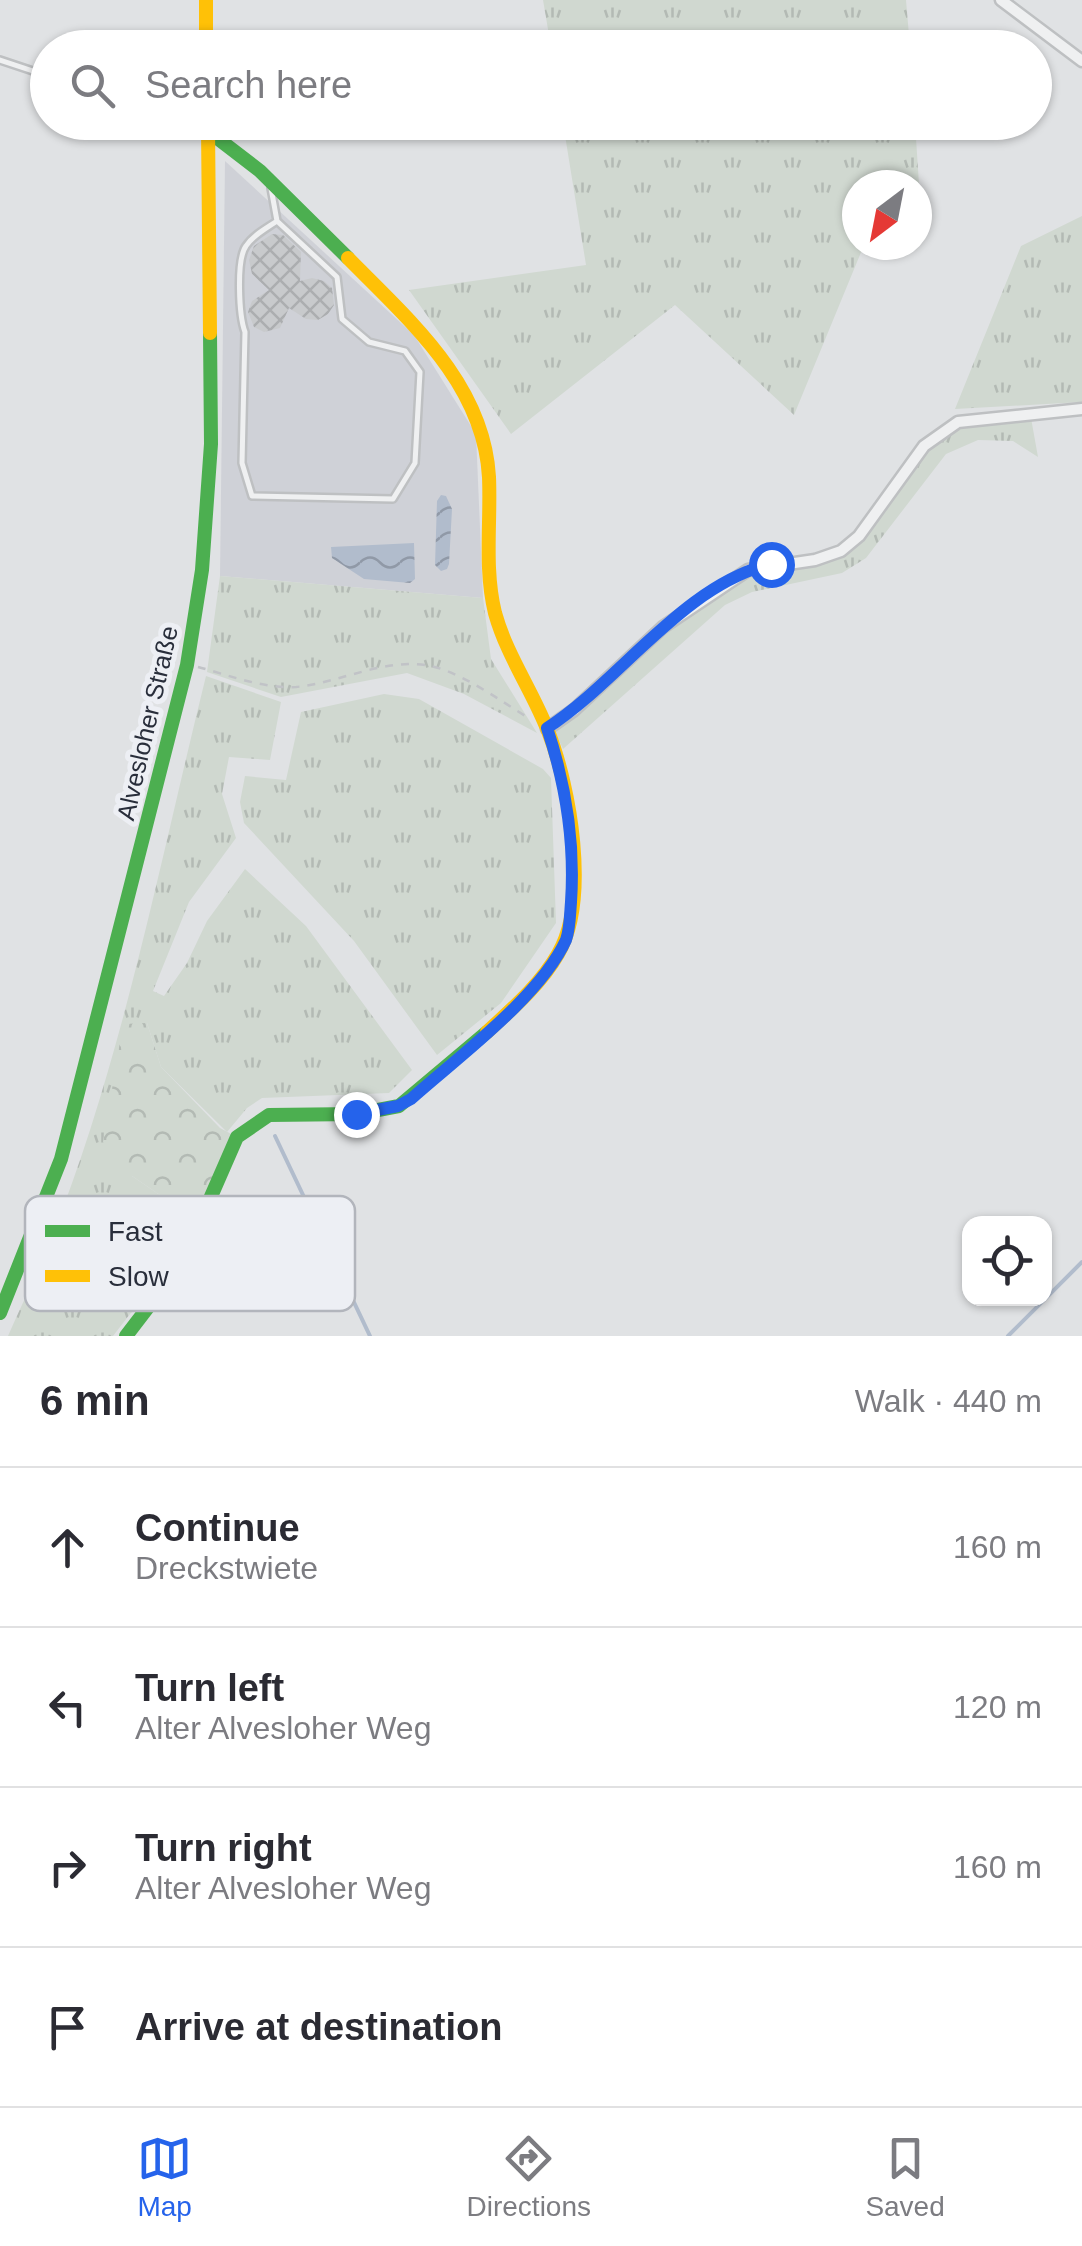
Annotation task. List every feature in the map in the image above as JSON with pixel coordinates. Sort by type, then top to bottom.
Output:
[{"type":"street","points":[[206,0],[206,30]]},
{"type":"street","points":[[1002,0],[1041,30]]},
{"type":"street","points":[[1052,38],[1082,61]]},
{"type":"street","name":"Alvesloher Straße","points":[[47,1196],[86,1069],[186,664],[202,570],[211,444],[208,140]]},
{"type":"street","points":[[210,1196],[236,1137],[252,1124],[280,1114],[356,1114],[398,1106],[411,1099],[513,1008],[542,975],[567,938],[572,882],[567,802],[547,728],[504,644],[496,612],[488,570],[488,463],[479,423],[441,360],[399,310],[226,140]]},
{"type":"street","points":[[547,728],[574,710],[663,627],[748,570],[815,560],[841,551],[859,536],[924,446],[958,422],[1082,410]]},
{"type":"street","name":"Alvesloher Straße","points":[[0,1313],[25,1255]]},
{"type":"street","points":[[126,1336],[145,1311]]},
{"type":"lane","points":[[0,60],[30,70]]},
{"type":"lane","points":[[270,180],[277,221],[337,277],[342,318],[368,342],[405,351],[420,372],[416,463],[392,499],[252,496],[242,463],[242,251],[277,221]]},
{"type":"path","points":[[186,664],[268,685],[295,687],[403,664],[428,665],[471,684],[547,728]]},
{"type":"shaded area","points":[[225,161],[414,335],[476,434],[483,598],[220,576]]},
{"type":"green space","points":[[543,0],[906,0],[909,30],[548,30]]},
{"type":"green space","points":[[566,140],[916,140],[918,170],[842,170],[842,260],[858,260],[794,415],[675,305],[511,434],[409,290],[586,265]]},
{"type":"green space","points":[[1082,216],[1082,402],[955,409],[1021,246]]},
{"type":"green space","points":[[1031,418],[1038,457],[1013,441],[978,440],[946,454],[866,558],[842,573],[752,592],[725,605],[563,749],[553,728],[665,629],[748,572],[843,553],[927,445],[946,428]]},
{"type":"green space","points":[[220,576],[483,598],[491,659],[537,733],[464,694],[407,673],[281,697],[207,672]]},
{"type":"green space","points":[[206,676],[281,702],[270,760],[229,757],[222,794],[236,838],[189,902],[153,991],[164,996],[187,963],[207,921],[245,869],[306,926],[412,1070],[389,1093],[262,1098],[247,1108],[227,1132],[161,1067],[147,1023],[132,1176],[161,1196],[67,1196],[99,1102],[138,960]]},
{"type":"green space","points":[[384,694],[419,699],[543,769],[551,778],[556,923],[501,1003],[437,1055],[354,941],[244,823],[240,802],[245,776],[286,780],[301,712]]},
{"type":"green space","points":[[147,1023],[161,1067],[220,1128],[237,1137],[211,1196],[161,1196],[132,1176],[103,1142],[123,1024]]},
{"type":"green space","points":[[25,1298],[25,1311],[132,1311],[113,1336],[8,1336]]},
{"type":"water","points":[[441,495],[446,496],[452,509],[449,564],[441,571],[435,565],[437,501]]},
{"type":"water","points":[[414,543],[415,579],[410,583],[364,579],[332,558],[331,547]]},
{"type":"building","points":[[272,234],[283,235],[301,252],[300,281],[324,281],[332,288],[334,305],[318,320],[306,319],[289,308],[280,328],[264,332],[254,327],[248,312],[252,301],[269,290],[252,274],[249,260],[254,246]]},
{"type":"waterway","points":[[275,1136],[304,1196]]},
{"type":"waterway","points":[[1008,1336],[1082,1262]]},
{"type":"waterway","points":[[355,1304],[370,1336]]},
{"type":"traffic: fast","points":[[220,140],[260,171],[348,258]]},
{"type":"traffic: fast","points":[[46,1196],[61,1159],[187,665],[202,570],[211,444],[210,333]]},
{"type":"traffic: fast","points":[[211,1196],[237,1137],[269,1115],[357,1114],[399,1106],[487,1032]]},
{"type":"traffic: fast","points":[[0,1313],[25,1250]]},
{"type":"traffic: fast","points":[[126,1336],[145,1311]]},
{"type":"traffic: slow","points":[[206,0],[206,30]]},
{"type":"traffic: slow","points":[[208,140],[210,333]]},
{"type":"traffic: slow","points":[[348,258],[418,330],[458,383],[473,412],[484,443],[489,477],[489,562],[495,613],[548,731],[569,812],[575,874],[568,931],[543,976],[487,1032]]},
{"type":"route","points":[[356,1114],[398,1106],[411,1099],[513,1008],[567,938],[572,882],[567,802],[547,728],[574,710],[663,627],[748,570],[771,564]]}]
